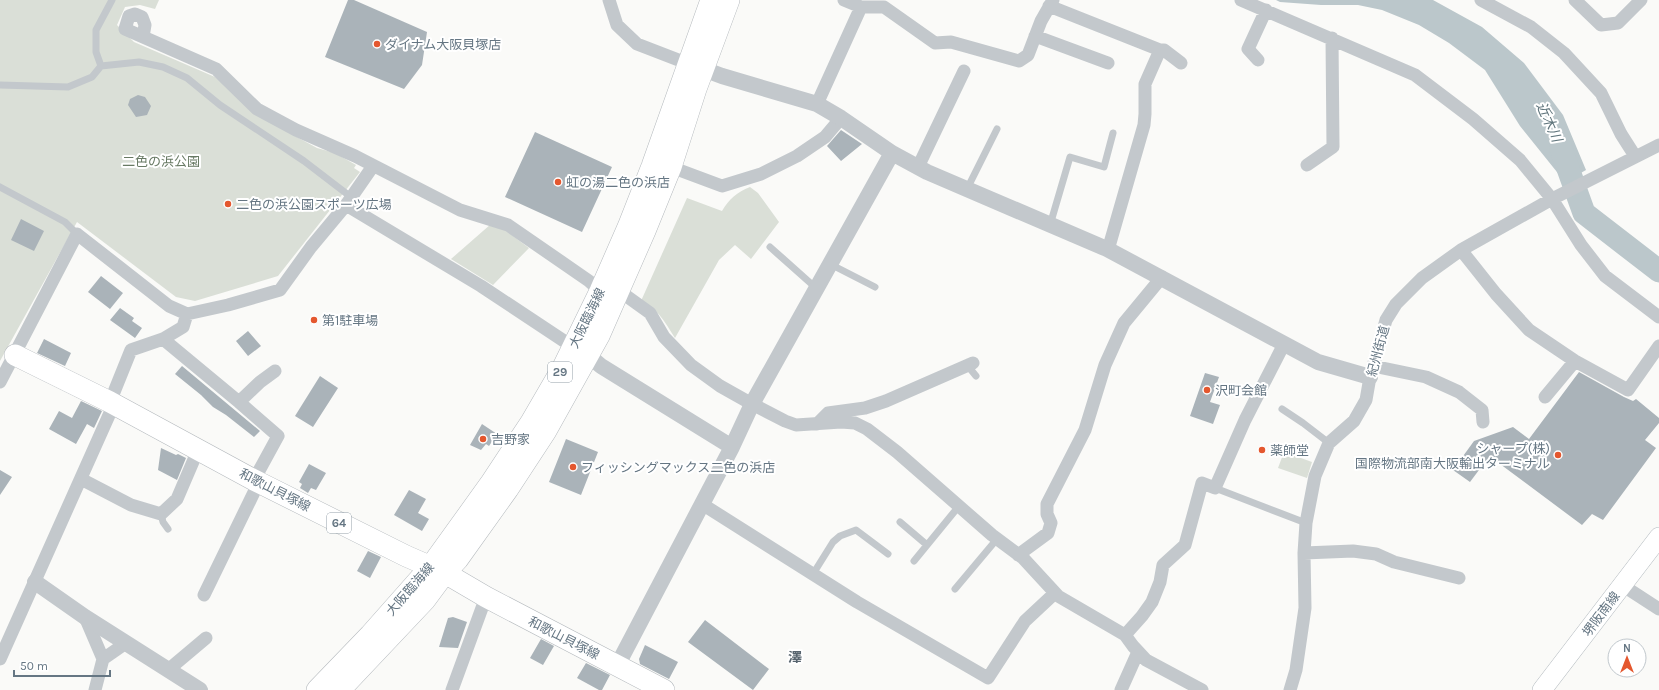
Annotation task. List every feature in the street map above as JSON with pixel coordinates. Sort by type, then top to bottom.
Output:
[{"type":"main road","name":"大阪臨海線","points":[[609,290],[645,231],[671,168],[711,0]]},
{"type":"main road","name":"大阪臨海線","points":[[317,690],[370,635],[438,570],[458,559],[508,489],[546,432],[581,350],[599,336],[609,290],[652,166],[696,66],[729,0]]},
{"type":"main road","name":"和歌山貝塚線","points":[[15,355],[112,403],[257,481],[406,556],[438,570],[486,597],[664,690]]},
{"type":"main road","name":"堺阪南線","points":[[1542,690],[1659,537]]},
{"type":"main road","name":"大阪臨海線","points":[[340,690],[425,600],[438,570]]},
{"type":"street","points":[[609,0],[617,25],[637,44],[722,76],[817,104],[841,118],[892,153],[918,167],[1108,250],[1162,277],[1318,362],[1372,371],[1426,377],[1459,392],[1482,410],[1483,422]]},
{"type":"street","points":[[844,0],[861,7],[886,4],[935,43],[951,42],[1019,61],[1028,55],[1041,22],[1051,3],[1160,50],[1164,50],[1181,63]]},
{"type":"street","points":[[1241,0],[1415,75],[1473,119],[1520,160],[1553,198],[1581,245],[1605,276],[1659,317]]},
{"type":"street","points":[[1481,0],[1531,27],[1564,53],[1601,93],[1632,158]]},
{"type":"street","points":[[1575,0],[1601,25],[1618,23],[1641,0]]},
{"type":"street","points":[[817,104],[861,7]]},
{"type":"street","points":[[1258,60],[1248,49],[1266,10]]},
{"type":"street","points":[[1035,36],[1108,63]]},
{"type":"street","points":[[143,37],[216,70],[257,109],[296,130],[355,156],[460,210],[508,225],[589,281],[609,290],[650,313],[664,337],[691,365],[720,386],[752,404],[796,425],[841,422],[855,423],[867,429],[897,452],[997,540],[1018,555],[1058,596],[1125,635],[1146,660],[1202,690]]},
{"type":"street","points":[[1307,165],[1333,147],[1332,38]]},
{"type":"street","points":[[1108,250],[1144,125],[1145,84],[1160,50]]},
{"type":"street","points":[[918,167],[964,71]]},
{"type":"street","points":[[671,168],[722,186],[761,174],[797,156],[825,137],[841,118]]},
{"type":"street","name":"紀州街道","points":[[1290,690],[1296,670],[1305,608],[1304,553],[1306,523],[1315,476],[1330,443],[1354,421],[1366,400],[1372,371],[1386,320],[1396,304],[1422,278],[1461,250],[1553,198],[1659,145]]},
{"type":"street","points":[[617,666],[732,448],[752,404],[892,153]]},
{"type":"street","points":[[0,382],[77,234],[169,306],[188,314],[228,305],[280,290],[373,166]]},
{"type":"street","points":[[348,201],[564,341],[581,350],[601,366],[732,448]]},
{"type":"street","points":[[1461,250],[1496,294],[1529,330],[1575,361],[1628,390],[1659,346]]},
{"type":"street","points":[[1018,555],[1048,533],[1051,523],[1047,514],[1047,504],[1085,430],[1105,365],[1124,323],[1162,277]]},
{"type":"street","points":[[0,657],[81,479],[112,403],[131,350],[163,339],[183,327],[188,314]]},
{"type":"street","points":[[163,339],[240,402],[278,436],[204,595]]},
{"type":"street","points":[[1125,635],[1152,602],[1160,582],[1163,565],[1185,545],[1202,483],[1215,488],[1246,420],[1284,344]]},
{"type":"street","points":[[1545,397],[1575,361]]},
{"type":"street","points":[[817,424],[828,413],[865,408],[886,401],[970,364]]},
{"type":"street","points":[[240,402],[260,382],[275,371]]},
{"type":"street","points":[[81,479],[131,505],[161,514],[176,499],[198,450]]},
{"type":"street","points":[[702,504],[990,684],[1025,621],[1055,593]]},
{"type":"street","points":[[1304,553],[1353,551],[1376,554],[1394,562],[1459,578]]},
{"type":"street","points":[[35,582],[85,617],[200,690]]},
{"type":"street","points":[[1622,585],[1659,609]]},
{"type":"street","points":[[452,690],[486,597]]},
{"type":"street","points":[[85,617],[103,659],[95,690]]},
{"type":"street","points":[[168,670],[206,638]]},
{"type":"street","points":[[103,659],[126,643]]},
{"type":"street","points":[[1121,690],[1138,652]]},
{"type":"lane","points":[[101,66],[96,52],[96,30],[112,0]]},
{"type":"lane","points":[[0,85],[68,87],[92,77],[101,66],[139,62],[163,67],[187,78],[220,105],[304,161],[348,201]]},
{"type":"lane","points":[[967,189],[997,129]]},
{"type":"lane","points":[[1050,225],[1070,157],[1104,167],[1113,133]]},
{"type":"lane","points":[[0,187],[65,222],[77,234]]},
{"type":"lane","points":[[770,247],[816,288]]},
{"type":"lane","points":[[829,264],[875,287]]},
{"type":"lane","points":[[970,364],[976,376]]},
{"type":"lane","points":[[1282,409],[1303,422],[1330,443]]},
{"type":"lane","points":[[1215,488],[1306,523]]},
{"type":"lane","points":[[914,561],[959,506]]},
{"type":"lane","points":[[161,514],[163,522],[168,529]]},
{"type":"lane","points":[[900,522],[927,545]]},
{"type":"lane","points":[[813,574],[833,542],[840,536],[856,530],[888,554]]},
{"type":"lane","points":[[955,589],[997,540]]},
{"type":"green space","name":"二色の浜公園","points":[[0,0],[159,0],[155,9],[140,5],[125,7],[117,25],[134,42],[215,77],[262,118],[317,148],[335,153],[356,165],[354,168],[360,172],[278,276],[195,301],[176,297],[77,222],[0,361]]},
{"type":"green space","points":[[750,187],[758,193],[779,222],[751,259],[735,245],[719,260],[675,338],[657,312],[641,301],[687,198],[722,211],[734,196]]},
{"type":"green space","points":[[491,224],[505,230],[529,248],[493,285],[451,259]]},
{"type":"green space","points":[[1284,452],[1312,462],[1307,478],[1278,468]]},
{"type":"water","points":[[1276,0],[1433,0],[1482,27],[1524,63],[1563,115],[1586,170],[1565,182],[1520,126],[1485,70],[1449,43],[1419,25],[1382,10],[1358,5],[1321,5],[1280,2]]},
{"type":"building","name":"ダイナム大阪貝塚店","points":[[348,0],[354,0],[427,32],[422,65],[404,89],[325,57]]},
{"type":"building","points":[[138,95],[145,97],[151,106],[147,115],[136,117],[128,105],[130,99]]},
{"type":"building","points":[[841,130],[862,144],[841,161],[827,146]]},
{"type":"building","name":"虹の湯二色の浜店","points":[[535,132],[612,167],[582,232],[505,197]]},
{"type":"building","points":[[21,219],[44,231],[34,251],[11,240]]},
{"type":"building","points":[[101,276],[123,293],[110,309],[88,292]]},
{"type":"building","points":[[120,308],[134,318],[132,321],[142,328],[135,338],[110,320]]},
{"type":"building","points":[[248,331],[261,346],[248,356],[236,341]]},
{"type":"building","points":[[44,339],[71,353],[65,366],[37,353]]},
{"type":"building","points":[[182,366],[260,431],[254,437],[226,415],[213,407],[175,374]]},
{"type":"building","name":"シャープ(株) 国際物流部南大阪輸出ターミナル","points":[[1579,372],[1624,397],[1633,401],[1636,399],[1659,418],[1659,423],[1645,440],[1656,448],[1603,520],[1592,514],[1582,525],[1496,461],[1492,467],[1485,462],[1470,482],[1453,470],[1474,441],[1513,427],[1529,439]]},
{"type":"building","name":"沢町会館","points":[[1205,373],[1219,377],[1210,402],[1220,405],[1213,424],[1190,416]]},
{"type":"building","points":[[320,376],[338,388],[313,427],[295,416]]},
{"type":"building","points":[[81,401],[102,411],[94,428],[87,424],[76,444],[49,429],[59,411],[72,418]]},
{"type":"building","name":"吉野家","points":[[482,424],[497,434],[489,446],[486,444],[481,450],[470,445]]},
{"type":"building","name":"フィッシングマックス二色の浜店","points":[[566,439],[598,452],[581,495],[549,482]]},
{"type":"building","points":[[161,448],[186,458],[177,480],[158,470]]},
{"type":"building","points":[[309,464],[326,473],[316,490],[311,488],[308,493],[300,488],[302,484],[299,482]]},
{"type":"building","points":[[0,470],[12,477],[0,495]]},
{"type":"building","points":[[409,490],[426,499],[418,513],[429,519],[422,531],[394,515]]},
{"type":"building","points":[[368,551],[381,557],[370,578],[357,571]]},
{"type":"building","points":[[453,617],[467,622],[458,648],[439,647],[448,618]]},
{"type":"building","points":[[705,620],[769,669],[753,690],[688,642]]},
{"type":"building","points":[[541,639],[554,646],[543,665],[530,658]]},
{"type":"building","points":[[645,645],[678,662],[669,679],[640,664],[639,659]]},
{"type":"building","points":[[586,663],[610,675],[602,690],[599,690],[577,678]]},
{"type":"waterway","name":"近木川","points":[[1561,149],[1584,213],[1659,271]]},
{"type":"place","name":"ダイナム大阪貝塚店","points":[[377,44]]},
{"type":"place","name":"虹の湯二色の浜店","points":[[558,182]]},
{"type":"place","name":"二色の浜公園スポーツ広場","points":[[228,204]]},
{"type":"place","name":"第1駐車場","points":[[314,320]]},
{"type":"place","name":"沢町会館","points":[[1207,390]]},
{"type":"place","name":"吉野家","points":[[483,439]]},
{"type":"place","name":"薬師堂","points":[[1262,450]]},
{"type":"place","name":"シャープ(株) 国際物流部南大阪輸出ターミナル","points":[[1558,455]]},
{"type":"place","name":"フィッシングマックス二色の浜店","points":[[573,467]]},
{"type":"district","name":"澤","points":[[795,657]]}]
